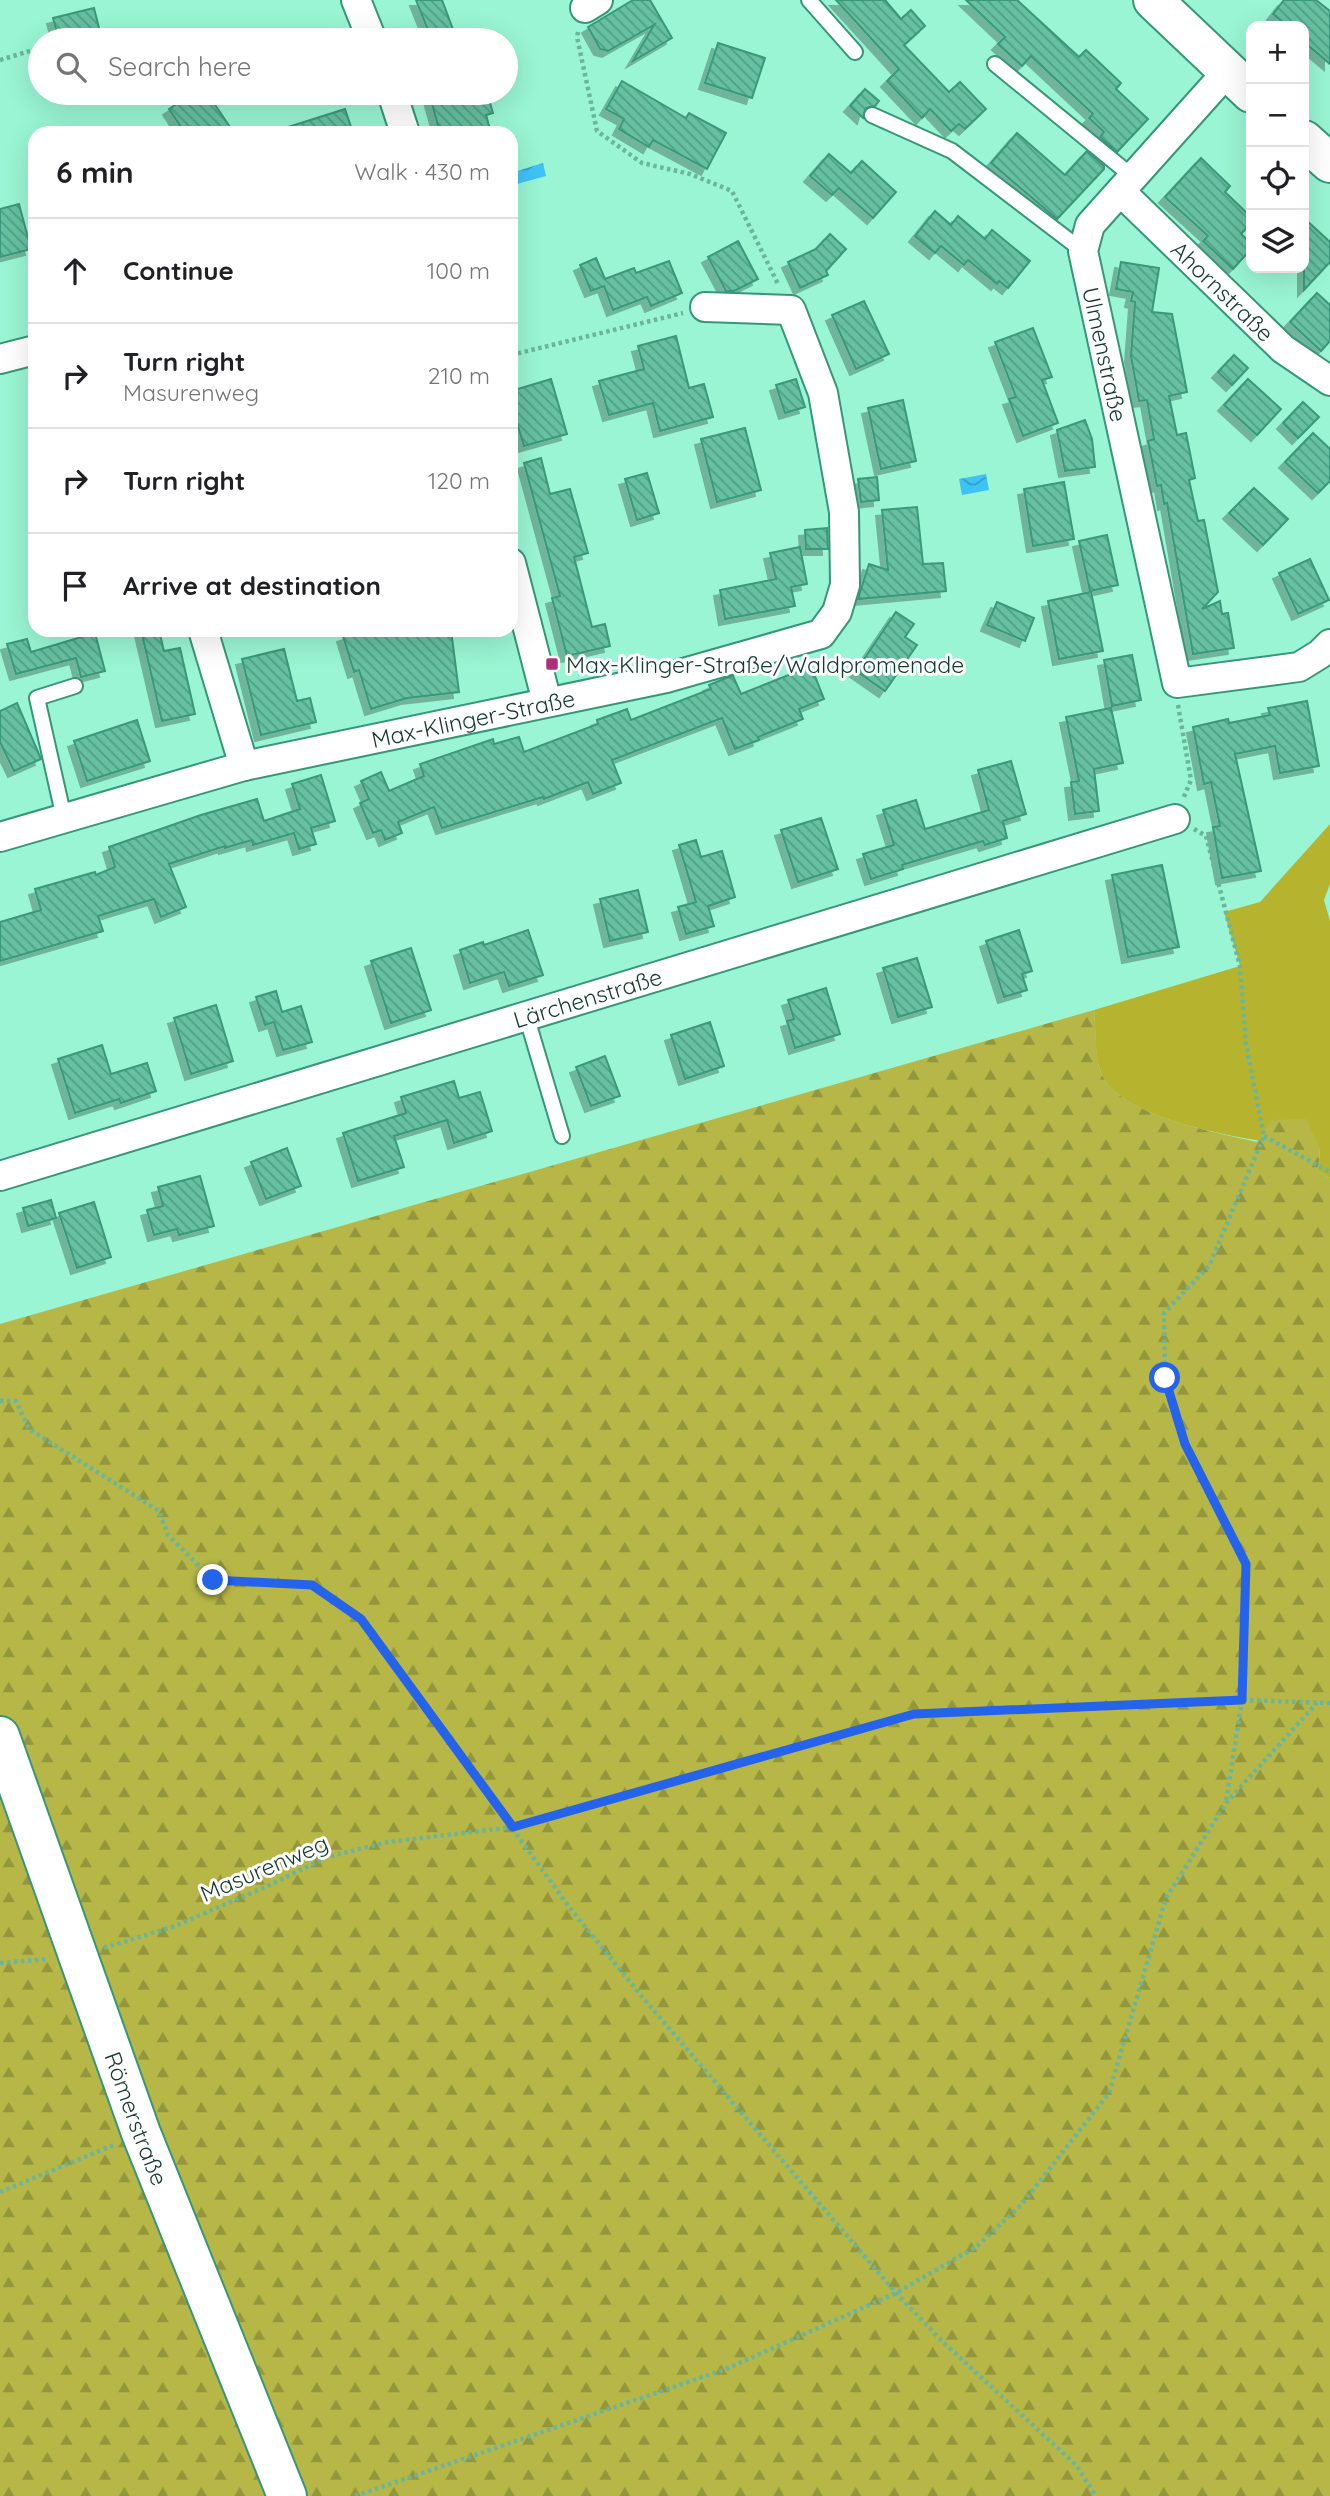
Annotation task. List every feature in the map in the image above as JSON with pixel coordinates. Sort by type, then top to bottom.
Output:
[{"type":"street","points":[[356,0],[367,28]]},
{"type":"street","points":[[1083,251],[1090,225],[1127,184],[1239,83],[1153,0]]},
{"type":"street","points":[[396,105],[403,126]]},
{"type":"street","points":[[1309,144],[1330,163]]},
{"type":"street","name":"Ahornstraße","points":[[1127,184],[1283,349],[1330,382]]},
{"type":"street","name":"Ulmenstraße","points":[[1083,251],[1177,683]]},
{"type":"street","points":[[705,307],[790,310]]},
{"type":"street","name":"Max-Klinger-Straße","points":[[1,835],[244,766],[666,678],[821,634],[837,612],[845,585],[844,512],[823,393],[790,310]]},
{"type":"street","points":[[0,359],[28,352]]},
{"type":"street","points":[[518,590],[547,702]]},
{"type":"street","points":[[205,637],[244,766]]},
{"type":"street","points":[[1177,683],[1298,667],[1320,654],[1330,644]]},
{"type":"street","name":"Lärchenstraße","points":[[0,1176],[1175,820]]},
{"type":"street","name":"Römerstraße","points":[[0,1737],[141,2133],[287,2496]]},
{"type":"lane","points":[[809,0],[855,52]]},
{"type":"lane","points":[[995,64],[1127,184]]},
{"type":"lane","points":[[872,115],[953,151],[1083,251]]},
{"type":"lane","points":[[64,818],[37,698],[75,686]]},
{"type":"lane","points":[[526,1015],[562,1136]]},
{"type":"path","points":[[591,4],[576,37],[597,131],[642,163],[690,174],[732,191],[790,310]]},
{"type":"path","points":[[0,60],[28,52]]},
{"type":"path","points":[[518,353],[705,307]]},
{"type":"path","points":[[1177,683],[1178,705],[1191,779],[1175,820],[1206,836],[1240,966],[1246,1045],[1264,1136],[1209,1266],[1164,1314],[1165,1378],[1185,1444],[1246,1564],[1242,1700],[1226,1803]]},
{"type":"path","points":[[1264,1136],[1330,1172]]},
{"type":"path","points":[[0,1401],[16,1401],[30,1429],[159,1511],[168,1535],[213,1580],[312,1585],[361,1619],[569,1907],[644,1999],[896,2292],[943,2342],[1076,2465],[1096,2496]]},
{"type":"path","name":"Masurenweg","points":[[0,1963],[78,1956],[175,1926],[327,1857],[388,1842],[513,1827],[914,1714],[1242,1700],[1330,1703]]},
{"type":"path","points":[[355,2496],[726,2369],[896,2292],[976,2247],[1021,2205],[1109,2093],[1166,1898],[1226,1803],[1318,1703]]},
{"type":"path","points":[[0,2192],[141,2133]]},
{"type":"shaded area","points":[[1330,824],[1330,884],[1324,900],[1330,921],[1330,1178],[1318,1171],[1320,1149],[1197,1128],[1163,1118],[1134,1105],[1112,1089],[1100,1070],[1094,1010],[1240,966],[1224,912],[1260,902]]},
{"type":"green space","points":[[1094,1010],[1100,1070],[1109,1086],[1125,1099],[1168,1119],[1257,1142],[1271,1120],[1306,1119],[1320,1149],[1318,1171],[1330,1178],[1330,2496],[0,2496],[0,1324]]},
{"type":"water","points":[[543,163],[546,176],[518,184],[518,171]]},
{"type":"water","points":[[986,474],[989,490],[962,495],[959,479]]},
{"type":"building","points":[[416,0],[442,0],[452,28],[427,28]]},
{"type":"building","points":[[633,0],[650,0],[672,38],[633,61],[654,25],[608,51],[600,49],[588,27]]},
{"type":"building","points":[[836,0],[885,0],[901,19],[911,10],[925,26],[904,45],[949,92],[960,82],[986,109],[965,129],[959,124],[951,131],[930,109],[922,118],[887,81],[899,69]]},
{"type":"building","points":[[966,0],[1017,0],[1079,57],[1086,50],[1121,83],[1116,89],[1148,119],[1117,152],[1100,137],[1104,132],[1089,118],[1093,114],[1031,56],[1022,66],[998,44],[1005,37]]},
{"type":"building","points":[[1284,0],[1316,0],[1330,11],[1330,64],[1309,46],[1309,21],[1282,21],[1273,14]]},
{"type":"building","points":[[94,8],[99,28],[56,28],[53,18]]},
{"type":"building","points":[[718,43],[765,58],[752,98],[705,83]]},
{"type":"building","points":[[622,81],[686,118],[689,113],[726,133],[707,169],[653,140],[649,147],[619,129],[624,119],[606,109]]},
{"type":"building","points":[[865,89],[879,101],[875,106],[866,108],[863,118],[850,106]]},
{"type":"building","points":[[175,105],[215,105],[229,126],[180,126],[169,109]]},
{"type":"building","points":[[432,105],[491,105],[493,113],[486,115],[489,126],[438,126]]},
{"type":"building","points":[[345,109],[351,126],[291,126]]},
{"type":"building","points":[[1017,133],[1065,175],[1087,151],[1104,166],[1057,219],[991,163]]},
{"type":"building","points":[[829,154],[851,173],[862,161],[896,192],[873,218],[839,188],[832,195],[810,176]]},
{"type":"building","points":[[1201,158],[1230,186],[1225,192],[1246,212],[1246,228],[1241,234],[1246,238],[1246,255],[1233,269],[1203,241],[1208,236],[1165,197]]},
{"type":"building","points":[[19,204],[28,238],[28,250],[0,257],[0,209]]},
{"type":"building","points":[[935,211],[951,225],[958,216],[985,239],[992,230],[1030,261],[1008,288],[999,281],[997,284],[968,260],[964,265],[941,246],[935,253],[915,236]]},
{"type":"building","points":[[1309,223],[1330,242],[1330,262],[1304,290],[1304,273],[1309,273]]},
{"type":"building","points":[[830,234],[846,249],[826,271],[828,275],[800,288],[788,262],[816,249]]},
{"type":"building","points":[[738,241],[758,279],[734,291],[726,291],[708,257]]},
{"type":"building","points":[[596,258],[605,279],[634,268],[636,273],[669,261],[682,293],[651,306],[647,297],[613,310],[604,286],[591,291],[580,265]]},
{"type":"building","points":[[1121,262],[1159,268],[1152,312],[1172,314],[1187,392],[1169,396],[1177,435],[1186,433],[1195,478],[1189,480],[1198,521],[1204,520],[1218,592],[1202,609],[1220,601],[1222,614],[1228,613],[1234,648],[1193,654],[1167,503],[1164,504],[1161,485],[1157,486],[1148,441],[1154,439],[1147,400],[1139,401],[1131,356],[1135,302],[1131,301],[1133,292],[1116,289]]},
{"type":"building","points":[[1317,293],[1330,305],[1330,341],[1321,351],[1290,322]]},
{"type":"building","points":[[864,301],[889,354],[856,369],[832,315]]},
{"type":"building","points":[[1033,328],[1052,377],[1042,380],[1058,423],[1023,436],[1009,399],[1016,397],[995,342]]},
{"type":"building","points":[[676,336],[689,388],[704,384],[713,417],[660,431],[653,403],[609,415],[599,381],[644,369],[638,346]]},
{"type":"building","points":[[1234,355],[1248,368],[1232,385],[1218,372]]},
{"type":"building","points":[[551,379],[567,434],[524,446],[518,426],[518,389]]},
{"type":"building","points":[[796,379],[805,407],[785,413],[776,385]]},
{"type":"building","points":[[1248,379],[1281,409],[1257,435],[1224,405]]},
{"type":"building","points":[[903,400],[916,461],[881,469],[868,408]]},
{"type":"building","points":[[1303,402],[1319,417],[1298,438],[1283,423]]},
{"type":"building","points":[[1085,420],[1092,439],[1095,467],[1065,471],[1057,430]]},
{"type":"building","points":[[745,428],[761,490],[717,502],[701,439]]},
{"type":"building","points":[[1313,433],[1330,449],[1330,481],[1318,493],[1285,462]]},
{"type":"building","points":[[541,458],[550,494],[570,489],[588,553],[574,557],[592,627],[605,624],[610,646],[567,656],[552,598],[560,596],[524,463]]},
{"type":"building","points":[[647,473],[659,513],[637,520],[625,479]]},
{"type":"building","points":[[877,477],[879,500],[861,502],[858,479]]},
{"type":"building","points":[[1064,482],[1074,539],[1033,546],[1024,489]]},
{"type":"building","points":[[1254,488],[1288,519],[1263,545],[1229,513]]},
{"type":"building","points":[[917,507],[923,564],[943,563],[946,591],[858,599],[869,564],[888,570],[882,510]]},
{"type":"building","points":[[827,528],[828,549],[806,549],[805,530]]},
{"type":"building","points":[[1107,535],[1118,585],[1090,591],[1079,541]]},
{"type":"building","points":[[800,547],[807,584],[791,587],[795,606],[725,619],[720,590],[776,579],[770,553]]},
{"type":"building","points":[[1310,559],[1329,600],[1298,614],[1279,573]]},
{"type":"building","points":[[1091,592],[1103,651],[1059,659],[1048,601]]},
{"type":"building","points":[[997,602],[1034,618],[1025,641],[987,625]]},
{"type":"building","points":[[896,612],[914,624],[905,637],[917,645],[885,691],[856,671]]},
{"type":"building","points":[[82,637],[96,637],[105,671],[81,677],[76,658],[16,674],[7,644],[27,639],[31,652]]},
{"type":"building","points":[[143,637],[161,637],[164,651],[180,648],[195,714],[162,721]]},
{"type":"building","points":[[343,637],[452,637],[459,692],[407,698],[371,709],[359,670],[354,672]]},
{"type":"building","points":[[284,649],[297,701],[310,698],[316,722],[261,735],[242,659]]},
{"type":"building","points":[[1132,655],[1141,700],[1112,706],[1104,660]]},
{"type":"building","points":[[811,666],[824,699],[799,709],[803,719],[735,749],[722,718],[612,760],[621,783],[593,794],[588,782],[544,799],[543,797],[442,828],[434,807],[398,822],[402,833],[385,840],[381,830],[373,833],[360,803],[369,799],[361,781],[381,772],[389,791],[424,776],[420,764],[493,739],[494,744],[519,737],[524,752],[598,724],[597,720],[627,709],[631,720],[711,689],[709,685],[726,678],[733,676],[741,694]]},
{"type":"building","points":[[1307,701],[1319,766],[1280,773],[1275,746],[1235,754],[1261,871],[1222,878],[1213,827],[1220,826],[1211,782],[1204,784],[1193,727],[1228,719],[1229,723],[1270,715],[1268,708]]},
{"type":"building","points":[[17,703],[41,759],[14,771],[0,742],[0,711]]},
{"type":"building","points":[[1111,708],[1123,763],[1094,769],[1099,811],[1075,814],[1071,782],[1079,781],[1066,717]]},
{"type":"building","points":[[137,720],[150,761],[87,781],[74,741]]},
{"type":"building","points":[[1011,761],[1026,814],[1003,821],[1007,838],[985,845],[983,841],[902,865],[903,869],[871,879],[863,854],[894,845],[883,810],[916,800],[925,829],[989,810],[978,770]]},
{"type":"building","points":[[321,775],[335,821],[311,828],[316,844],[299,849],[294,833],[253,845],[252,840],[225,846],[169,864],[186,907],[161,917],[154,899],[98,916],[103,931],[0,961],[0,922],[41,910],[35,889],[95,872],[96,875],[115,867],[109,847],[201,815],[257,799],[264,821],[300,809],[292,784]]},
{"type":"building","points":[[821,818],[838,869],[798,882],[781,830]]},
{"type":"building","points":[[696,840],[701,857],[722,851],[735,897],[708,906],[714,926],[686,934],[678,907],[696,902],[679,845]]},
{"type":"building","points":[[1162,865],[1179,947],[1128,957],[1112,875]]},
{"type":"building","points":[[638,890],[648,932],[610,941],[600,899]]},
{"type":"building","points":[[528,930],[543,975],[509,986],[504,972],[470,983],[460,950]]},
{"type":"building","points":[[1019,930],[1032,971],[1022,974],[1027,990],[1004,997],[986,941]]},
{"type":"building","points":[[411,948],[431,1010],[391,1023],[371,961]]},
{"type":"building","points":[[917,958],[932,1007],[898,1017],[883,968]]},
{"type":"building","points":[[826,988],[840,1034],[795,1048],[787,1021],[794,1019],[788,1000]]},
{"type":"building","points":[[276,991],[282,1012],[301,1006],[312,1042],[283,1050],[274,1022],[265,1025],[256,997]]},
{"type":"building","points":[[216,1005],[233,1061],[191,1074],[174,1018]]},
{"type":"building","points":[[710,1022],[724,1066],[685,1079],[671,1035]]},
{"type":"building","points":[[102,1045],[111,1074],[147,1063],[156,1091],[121,1103],[119,1099],[75,1113],[58,1059]]},
{"type":"building","points":[[605,1056],[620,1096],[591,1106],[576,1067]]},
{"type":"building","points":[[454,1081],[459,1098],[480,1092],[492,1131],[454,1143],[447,1120],[394,1136],[404,1167],[358,1181],[343,1133],[406,1113],[401,1097]]},
{"type":"building","points":[[287,1148],[301,1186],[266,1199],[251,1162]]},
{"type":"building","points":[[200,1176],[214,1226],[179,1235],[177,1229],[154,1235],[147,1210],[163,1206],[158,1187]]},
{"type":"building","points":[[51,1200],[56,1218],[28,1226],[23,1208]]},
{"type":"building","points":[[94,1202],[111,1257],[77,1268],[59,1213]]},
{"type":"place","name":"Max-Klinger-Straße/Waldpromenade","points":[[552,664]]},
{"type":"route","points":[[213,1580],[312,1585],[361,1619],[513,1827],[914,1714],[1242,1700],[1246,1564],[1185,1444],[1165,1378]]}]
